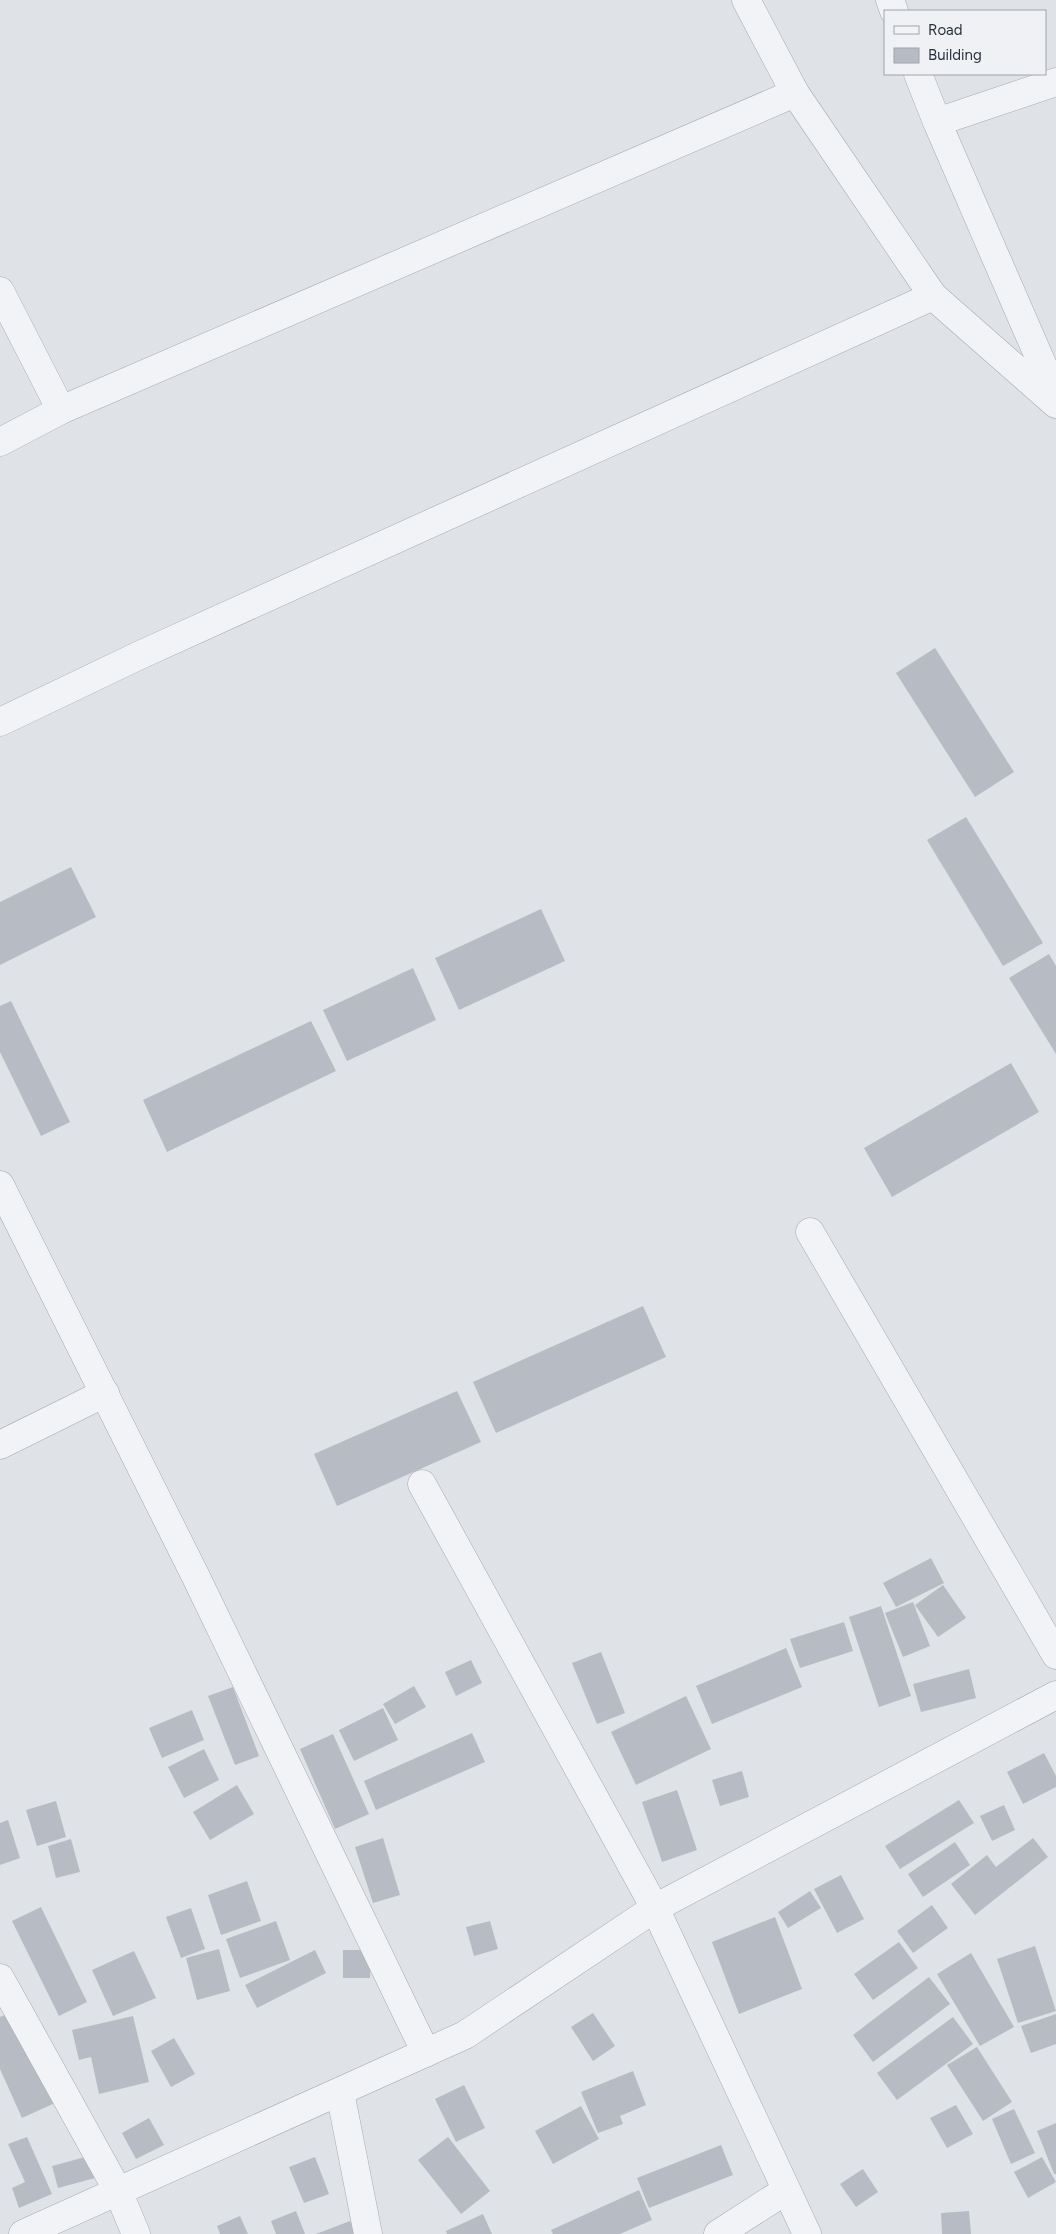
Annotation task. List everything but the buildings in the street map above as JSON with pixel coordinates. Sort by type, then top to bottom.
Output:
[{"type":"street","points":[[746,0],[795,93],[933,296],[1056,404]]},
{"type":"street","points":[[918,75],[1056,396]]},
{"type":"street","points":[[937,122],[1056,82]]},
{"type":"street","points":[[0,442],[61,410],[795,93]]},
{"type":"street","points":[[0,290],[61,410]]},
{"type":"street","points":[[0,722],[140,656],[933,296]]},
{"type":"street","points":[[0,1185],[105,1393],[426,2053]]},
{"type":"street","points":[[810,1232],[1056,1655]]},
{"type":"street","points":[[0,1444],[105,1393]]},
{"type":"street","points":[[422,1484],[655,1908],[785,2191],[807,2234]]},
{"type":"street","points":[[23,2234],[465,2035],[655,1908],[1056,1695]]},
{"type":"street","points":[[0,1978],[118,2191],[136,2234]]},
{"type":"street","points":[[340,2092],[368,2234]]},
{"type":"street","points":[[718,2234],[785,2191]]}]
